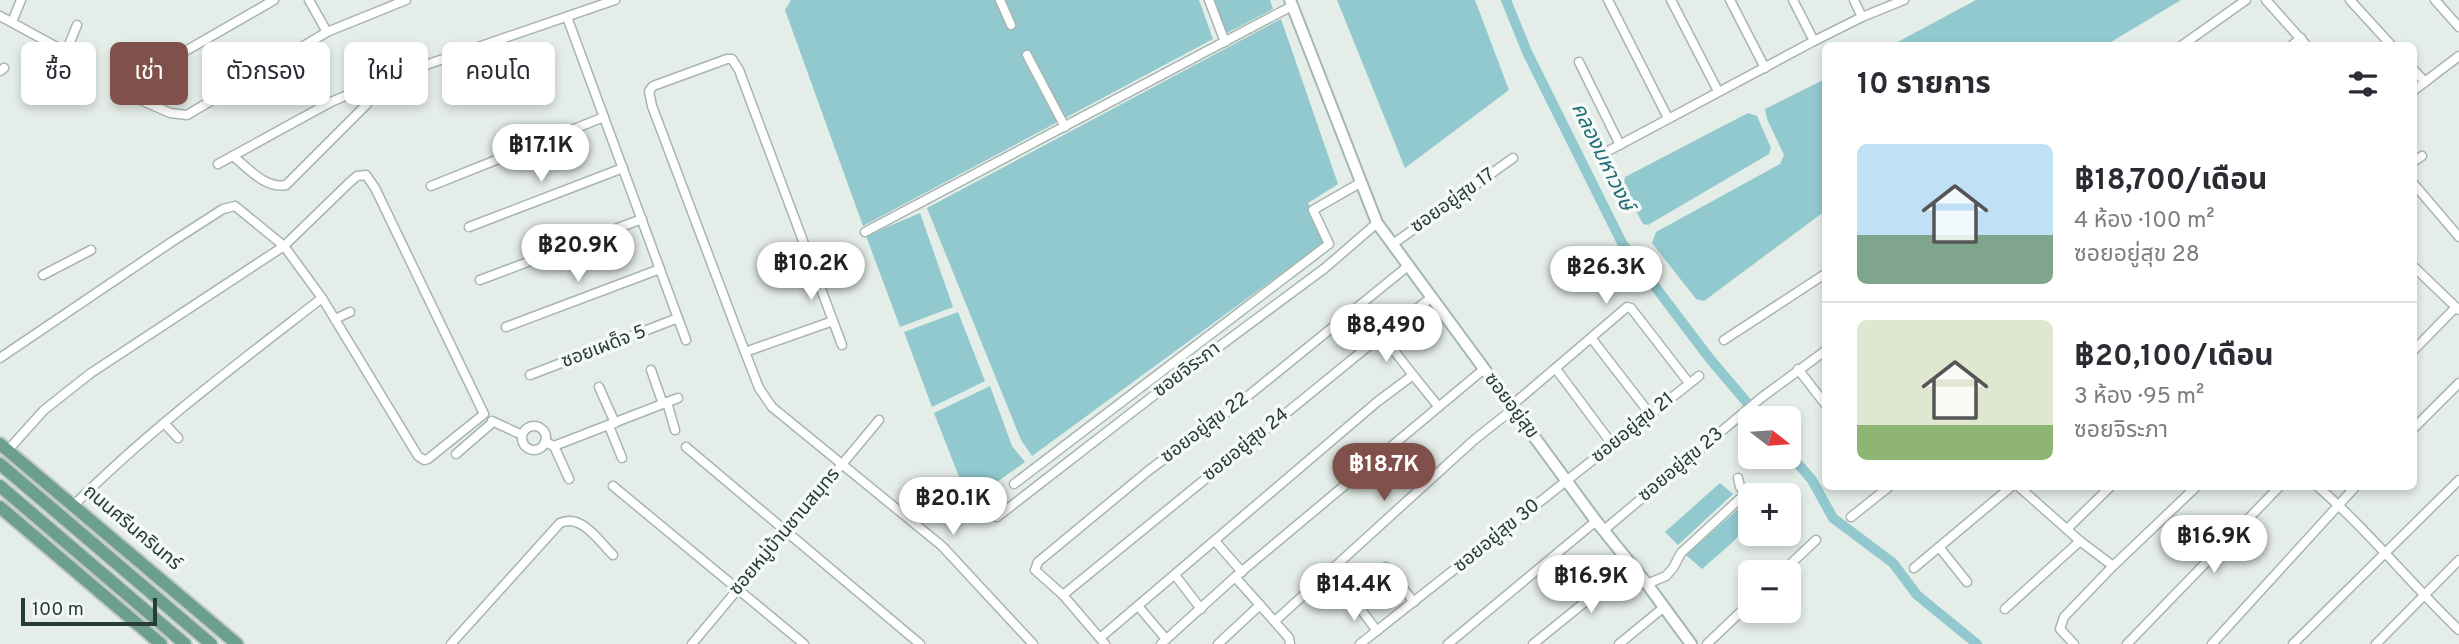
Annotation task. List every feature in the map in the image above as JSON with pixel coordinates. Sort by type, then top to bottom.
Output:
[{"type":"main road","name":"ถนนศรีนครินทร์","points":[[4,447],[237,644]]},
{"type":"main road","name":"ถนนศรีนครินทร์","points":[[0,464],[211,644]]},
{"type":"main road","points":[[0,486],[184,644]]},
{"type":"main road","points":[[0,507],[161,644]]},
{"type":"street","points":[[12,22],[21,0]]},
{"type":"street","points":[[274,0],[136,79],[129,92],[132,96],[170,113],[187,115],[327,32],[406,0]]},
{"type":"street","points":[[309,0],[327,32]]},
{"type":"street","points":[[428,64],[615,0]]},
{"type":"street","points":[[1000,0],[1011,25]]},
{"type":"street","points":[[1209,0],[1225,42]]},
{"type":"street","points":[[1608,0],[1668,118]]},
{"type":"street","points":[[1671,0],[1718,91]]},
{"type":"street","points":[[1730,0],[1765,68]]},
{"type":"street","points":[[1793,0],[1814,41]]},
{"type":"street","points":[[1854,0],[1862,17]]},
{"type":"street","points":[[1610,150],[1814,41],[1904,0]]},
{"type":"street","points":[[2187,42],[2246,0]]},
{"type":"street","points":[[2266,0],[2304,42]]},
{"type":"street","points":[[2350,0],[2388,42]]},
{"type":"street","points":[[2434,0],[2459,27]]},
{"type":"street","points":[[865,232],[1225,42],[1291,3]]},
{"type":"street","name":"ซอยอยู่สุข","points":[[1291,3],[1377,223],[1691,644]]},
{"type":"street","points":[[0,16],[66,52],[77,25]]},
{"type":"street","points":[[567,17],[686,340]]},
{"type":"street","points":[[1027,55],[1065,127]]},
{"type":"street","points":[[2417,88],[2459,56]]},
{"type":"street","points":[[842,345],[732,59],[716,62],[653,86],[649,96],[765,399],[942,546],[1033,644]]},
{"type":"street","points":[[1579,62],[1619,145]]},
{"type":"street","points":[[2417,73],[2425,82]]},
{"type":"street","points":[[218,164],[344,96]]},
{"type":"street","points":[[233,156],[267,183],[278,187],[286,185],[366,105]]},
{"type":"street","points":[[431,186],[604,117]]},
{"type":"street","points":[[2417,160],[2422,156]]},
{"type":"street","name":"ซอยอยู่สุข 17","points":[[1393,244],[1513,159]]},
{"type":"street","points":[[469,227],[623,168]]},
{"type":"street","points":[[4,447],[90,373],[284,246],[357,176],[366,175],[376,188],[484,414],[494,422],[522,435]]},
{"type":"street","points":[[1014,484],[1329,244],[1313,209],[1360,183]]},
{"type":"street","points":[[2417,188],[2459,237]]},
{"type":"street","points":[[0,358],[54,319],[229,206],[242,210],[284,246],[322,298],[418,456],[424,460],[435,455],[484,414]]},
{"type":"street","points":[[480,280],[642,219]]},
{"type":"street","name":"ซอยจิระภา","points":[[997,517],[1166,386],[1325,268],[1377,223]]},
{"type":"street","points":[[43,275],[91,250]]},
{"type":"street","name":"ซอยอยู่สุข 22","points":[[1063,595],[1035,570],[1038,562],[1148,471],[1243,400],[1408,266]]},
{"type":"street","points":[[506,327],[660,269]]},
{"type":"street","points":[[2417,270],[2457,308],[2417,347]]},
{"type":"street","points":[[2417,278],[2421,274]]},
{"type":"street","points":[[1724,340],[1822,276]]},
{"type":"street","points":[[74,505],[109,470],[164,423],[322,298]]},
{"type":"street","name":"ซอยอยู่สุข 24","points":[[1063,595],[1431,298]]},
{"type":"street","points":[[1275,621],[1474,440],[1626,308],[1630,308],[1689,383]]},
{"type":"street","points":[[335,319],[350,312]]},
{"type":"street","name":"ซอยเผด็จ 5","points":[[530,375],[678,318]]},
{"type":"street","points":[[745,352],[833,321]]},
{"type":"street","points":[[1382,335],[1438,406]]},
{"type":"street","points":[[1592,339],[1650,414]]},
{"type":"street","name":"ซอยอยู่สุข 23","points":[[1448,644],[1798,369],[1822,353]]},
{"type":"street","points":[[1138,606],[1163,642],[1238,574],[1484,369]]},
{"type":"street","points":[[1556,369],[1612,444]]},
{"type":"street","points":[[1798,369],[1822,400]]},
{"type":"street","points":[[651,370],[675,430]]},
{"type":"street","points":[[1063,595],[1102,641],[1138,606],[1413,375]]},
{"type":"street","name":"ซอยอยู่สุข 21","points":[[1568,481],[1699,376]]},
{"type":"street","points":[[2417,425],[2459,383]]},
{"type":"street","points":[[599,387],[622,458]]},
{"type":"street","points":[[554,446],[678,398]]},
{"type":"street","name":"ซอยหมู่บ้านชานสมุทร","points":[[692,644],[879,421]]},
{"type":"street","points":[[456,454],[494,422]]},
{"type":"street","points":[[164,423],[178,438]]},
{"type":"street","points":[[529,427],[540,427],[544,431],[545,442],[538,450],[528,449],[522,441],[522,435],[529,427]]},
{"type":"street","points":[[545,442],[554,446],[569,479]]},
{"type":"street","points":[[686,447],[920,644]]},
{"type":"street","points":[[1738,478],[1741,483]]},
{"type":"street","points":[[2293,644],[2459,480]]},
{"type":"street","name":"ซอยอยู่สุข 30","points":[[1360,644],[1533,505],[1568,481]]},
{"type":"street","points":[[613,486],[804,644]]},
{"type":"street","points":[[1851,517],[1885,490]]},
{"type":"street","points":[[1914,568],[2007,490]]},
{"type":"street","points":[[2023,490],[2113,566]]},
{"type":"street","points":[[2067,529],[2107,490]]},
{"type":"street","points":[[2074,644],[2060,629],[2064,617],[2193,490]]},
{"type":"street","points":[[2127,644],[2276,490]]},
{"type":"street","points":[[2321,490],[2459,630]]},
{"type":"street","points":[[2212,644],[2352,490]]},
{"type":"street","points":[[1647,584],[1666,576],[1681,553],[1738,504]]},
{"type":"street","points":[[451,644],[560,523],[569,519],[578,521],[613,555]]},
{"type":"street","points":[[1795,560],[1816,540]]},
{"type":"street","points":[[1215,541],[1260,605],[1289,638],[1290,644]]},
{"type":"street","points":[[2004,609],[2080,541]]},
{"type":"street","points":[[1939,547],[1967,582]]},
{"type":"street","points":[[2376,644],[2459,560]]},
{"type":"street","points":[[1534,644],[1631,565]]},
{"type":"street","points":[[1386,567],[1414,602]]},
{"type":"street","points":[[1175,575],[1201,609]]},
{"type":"street","points":[[1353,599],[1377,631]]},
{"type":"street","points":[[1218,644],[1260,605]]},
{"type":"street","points":[[1619,644],[1664,608]]},
{"type":"street","points":[[1707,644],[1738,614]]},
{"type":"water","points":[[791,0],[1199,0],[1213,39],[863,226],[785,10]]},
{"type":"water","points":[[1212,0],[1270,0],[1273,9],[1227,33],[1222,30]]},
{"type":"water","points":[[1337,0],[1475,0],[1509,90],[1405,168]]},
{"type":"water","points":[[1976,0],[2181,0],[2111,42],[1898,42]]},
{"type":"water","points":[[1281,19],[1338,184],[1308,203],[1327,240],[1032,456],[1021,440],[927,208]]},
{"type":"water","points":[[1822,80],[1822,213],[1704,301],[1696,299],[1652,243],[1656,232],[1780,164],[1784,155],[1765,109]]},
{"type":"water","points":[[1748,113],[1757,116],[1771,148],[1769,154],[1648,225],[1643,224],[1623,187],[1625,177]]},
{"type":"water","points":[[920,213],[953,307],[900,327],[866,236]]},
{"type":"water","points":[[958,312],[985,381],[932,407],[904,332]]},
{"type":"water","points":[[990,386],[1012,446],[1025,462],[987,489],[984,499],[969,502],[934,413]]},
{"type":"water","points":[[1720,483],[1733,494],[1678,545],[1665,532]]},
{"type":"water","points":[[1738,509],[1738,536],[1734,541],[1702,569],[1686,555]]},
{"type":"waterway","name":"คลองมหาวงษ์","points":[[1506,0],[1527,52],[1622,243],[1710,359],[1750,406]]},
{"type":"waterway","name":"คลองมหาวงษ์","points":[[1801,467],[1812,480],[1833,518],[1893,563],[1917,595],[1977,644]]}]
